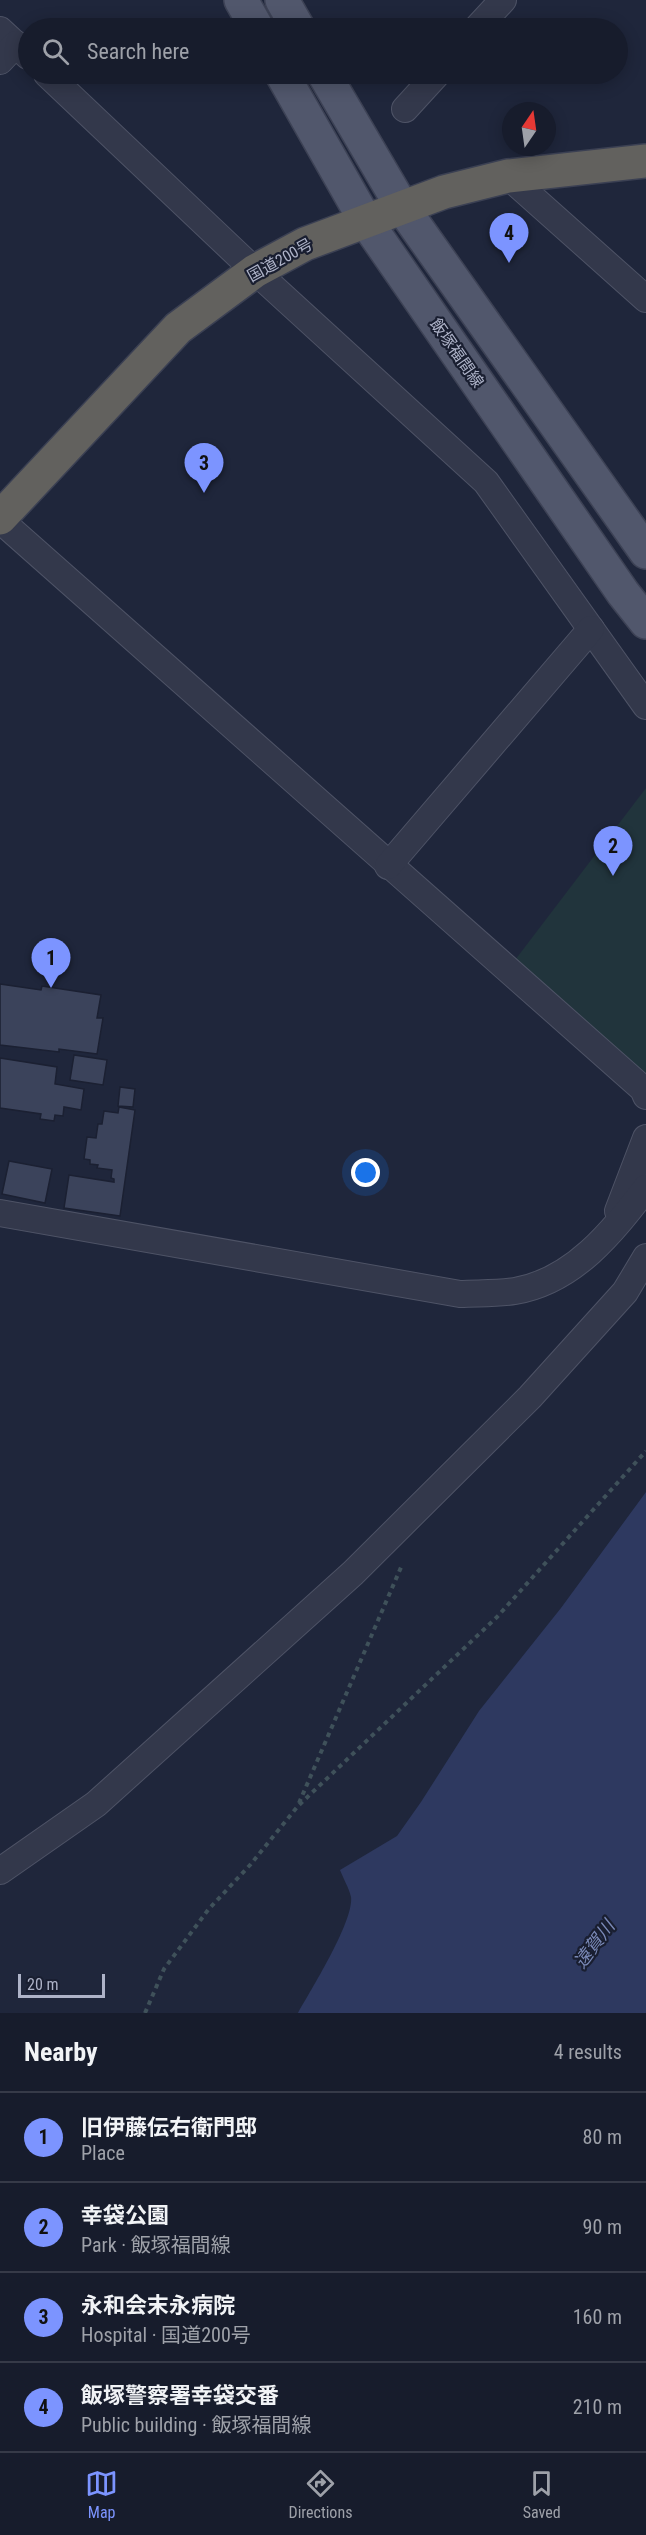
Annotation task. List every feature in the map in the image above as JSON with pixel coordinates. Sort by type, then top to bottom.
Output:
[{"type":"highway","name":"国道200号","points":[[0,519],[178,328],[255,271],[305,244],[444,192],[508,176],[646,161]]},
{"type":"main road","points":[[241,0],[251,18]]},
{"type":"main road","points":[[282,0],[292,18]]},
{"type":"main road","name":"飯塚福間線","points":[[288,84],[365,220],[616,583],[646,622]]},
{"type":"main road","points":[[330,84],[402,207],[646,552]]},
{"type":"street","points":[[486,18],[503,0]]},
{"type":"street","points":[[58,84],[255,271],[486,482],[646,706]]},
{"type":"street","points":[[405,109],[428,84]]},
{"type":"street","points":[[508,176],[646,299]]},
{"type":"street","points":[[0,519],[388,866],[634,1082],[646,1096]]},
{"type":"street","points":[[388,866],[591,629]]},
{"type":"street","points":[[608,1237],[646,1138]]},
{"type":"street","points":[[0,1213],[460,1294],[515,1291],[543,1284],[574,1266],[608,1237],[646,1188]]},
{"type":"street","points":[[0,1871],[96,1804],[354,1573],[530,1397],[625,1292],[646,1257]]},
{"type":"path","points":[[145,2013],[170,1960],[208,1910],[250,1865],[298,1806],[497,1617],[646,1451]]},
{"type":"path","points":[[298,1806],[404,1561]]},
{"type":"shaded area","points":[[646,788],[646,1084],[512,964]]},
{"type":"water","name":"遠賀川","points":[[646,1492],[646,2013],[298,2013],[346,1922],[351,1897],[340,1870],[397,1836],[479,1711],[561,1608]]},
{"type":"building","points":[[0,984],[41,990],[42,986],[101,995],[97,1018],[103,1018],[97,1054],[0,1045]]},
{"type":"building","points":[[74,1055],[107,1060],[103,1085],[70,1080]]},
{"type":"building","points":[[0,1058],[57,1067],[55,1084],[84,1089],[81,1110],[64,1107],[63,1116],[55,1115],[54,1121],[40,1119],[41,1114],[0,1108]]},
{"type":"building","points":[[120,1087],[135,1089],[133,1107],[118,1106]]},
{"type":"building","points":[[119,1107],[135,1110],[120,1216],[64,1208],[69,1175],[114,1182],[111,1178],[112,1170],[97,1168],[98,1165],[90,1164],[90,1160],[84,1159],[87,1137],[96,1138],[98,1124],[102,1124],[104,1111],[118,1113]]},
{"type":"building","points":[[9,1161],[52,1169],[45,1203],[2,1194]]},
{"type":"place","name":"飯塚警察署幸袋交番","points":[[509,263]]},
{"type":"place","name":"永和会末永病院","points":[[204,493]]},
{"type":"place","name":"幸袋公園","points":[[613,876]]},
{"type":"place","name":"旧伊藤伝右衛門邸","points":[[51,988]]}]
